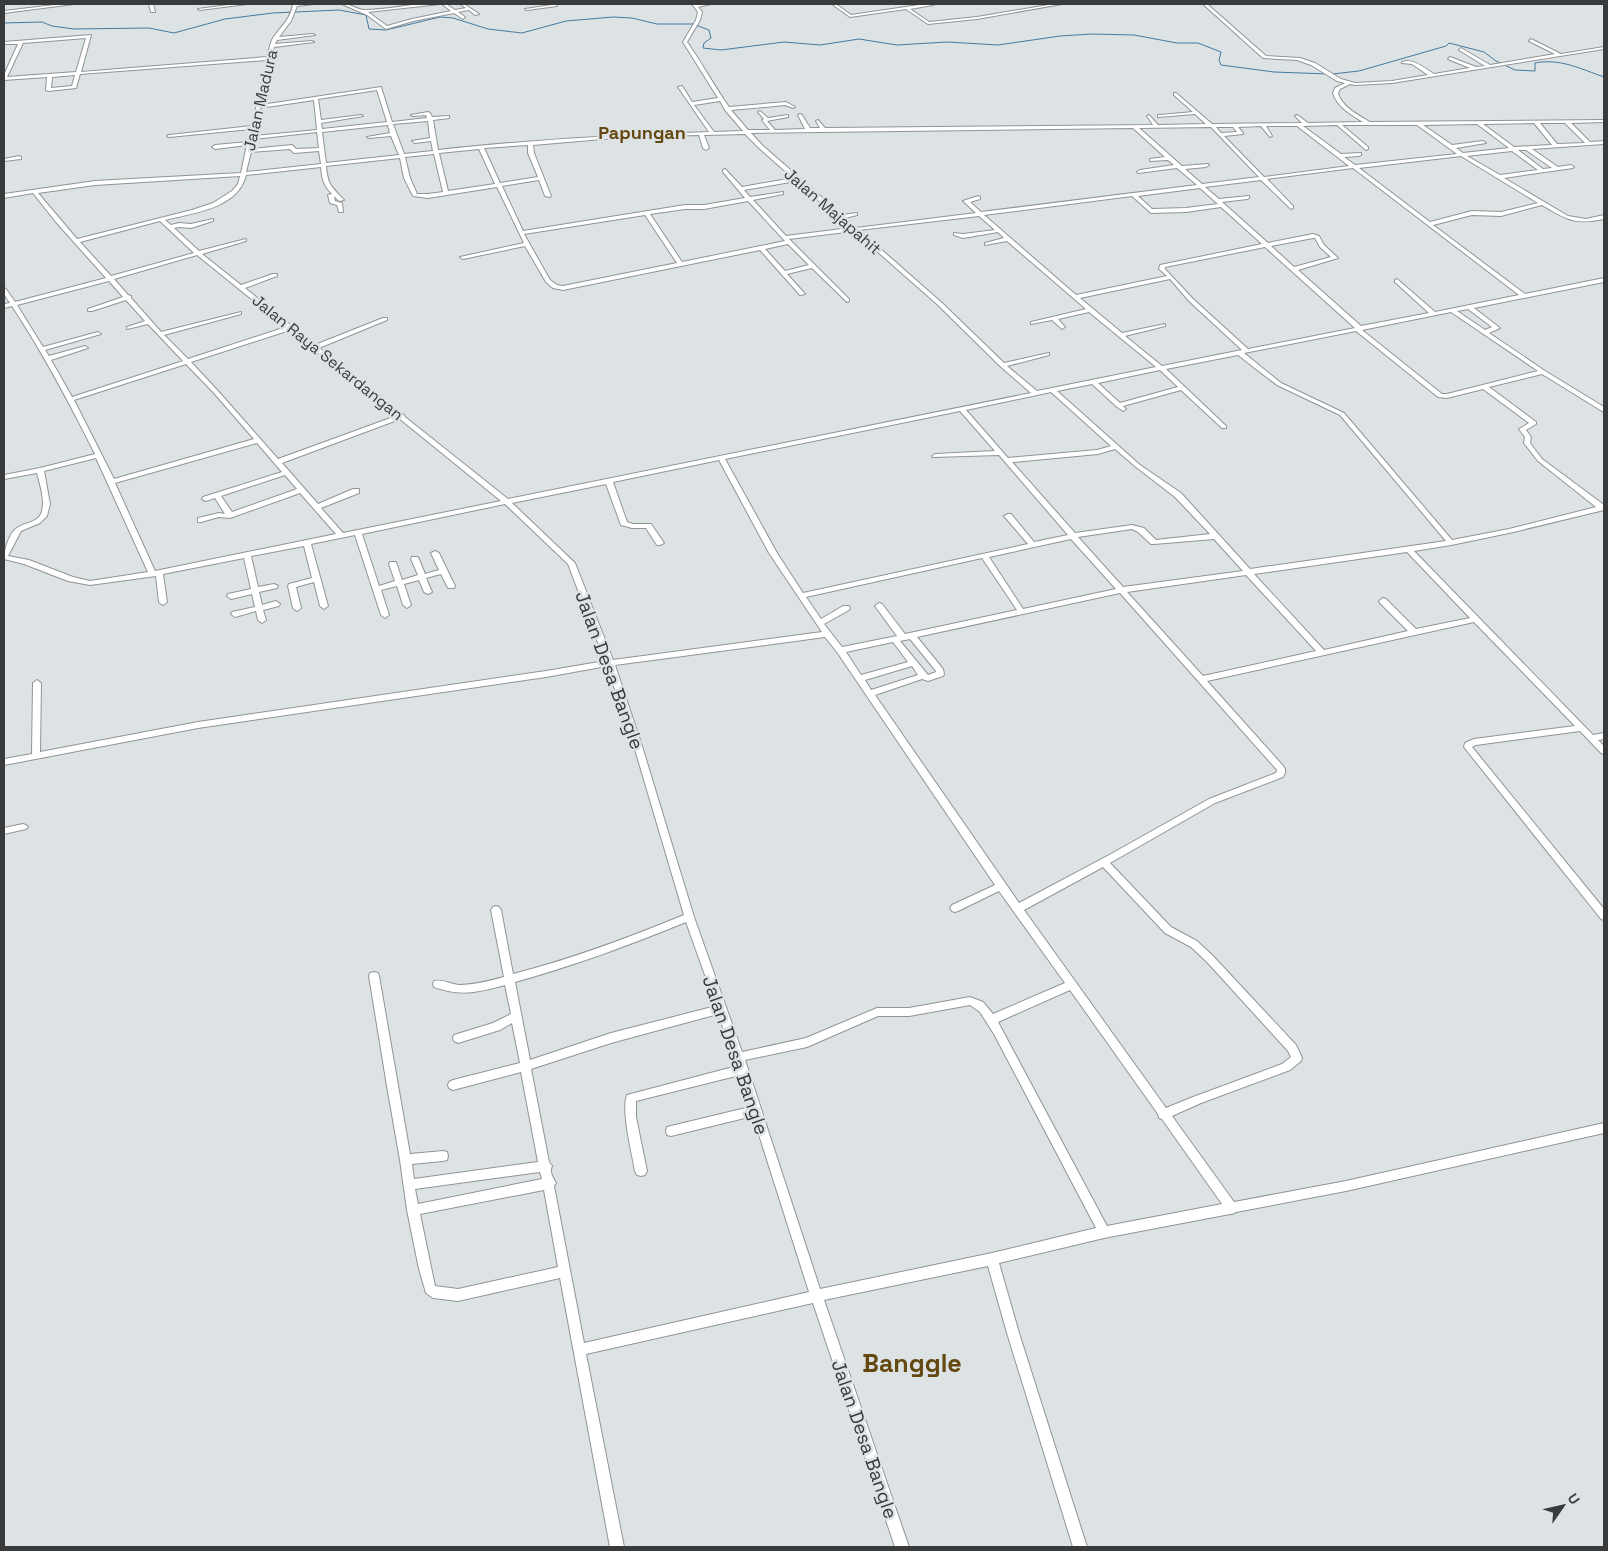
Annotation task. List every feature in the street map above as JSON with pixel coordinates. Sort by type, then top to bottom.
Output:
[{"type":"street","points":[[4,12],[72,4]]},
{"type":"street","points":[[151,4],[153,11]]},
{"type":"street","points":[[200,9],[245,4]]},
{"type":"street","points":[[295,8],[312,4]]},
{"type":"street","points":[[344,4],[364,11],[385,28],[412,20],[469,9]]},
{"type":"street","points":[[429,4],[440,14]]},
{"type":"street","points":[[364,11],[438,4]]},
{"type":"street","points":[[444,4],[464,18]]},
{"type":"street","points":[[462,4],[477,14]]},
{"type":"street","points":[[527,9],[556,6],[554,4]]},
{"type":"street","points":[[695,5],[709,4]]},
{"type":"street","points":[[834,4],[850,16],[933,4]]},
{"type":"street","points":[[907,8],[928,23],[977,18],[1060,4]]},
{"type":"street","points":[[1205,4],[1265,56],[1297,58],[1313,64],[1348,83],[1364,85],[1604,48]]},
{"type":"street","name":"Jalan Majapahit","points":[[695,5],[700,12],[698,20],[685,42],[727,109],[746,131],[853,229],[940,304],[1002,365],[1034,393]]},
{"type":"street","points":[[415,7],[426,17]]},
{"type":"street","name":"Jalan Madura","points":[[244,174],[272,46],[275,39],[292,18],[295,8]]},
{"type":"street","points":[[399,8],[412,20]]},
{"type":"street","points":[[384,10],[390,14]]},
{"type":"street","points":[[394,19],[399,24]]},
{"type":"street","points":[[275,39],[313,35]]},
{"type":"street","points":[[4,43],[89,36],[74,87],[71,89],[48,90],[50,75]]},
{"type":"street","points":[[1531,40],[1560,55]]},
{"type":"street","points":[[20,42],[4,79],[270,58]]},
{"type":"street","points":[[272,46],[312,42]]},
{"type":"street","points":[[1461,49],[1488,66]]},
{"type":"street","points":[[4,59],[12,58]]},
{"type":"street","points":[[1450,58],[1474,68]]},
{"type":"street","points":[[1404,62],[1412,62],[1432,75]]},
{"type":"street","points":[[1348,83],[1337,89],[1335,93],[1336,98],[1342,106],[1369,124]]},
{"type":"street","points":[[680,87],[712,132]]},
{"type":"street","points":[[258,108],[379,88],[414,195],[428,196],[540,178]]},
{"type":"street","points":[[1176,94],[1195,113],[1212,126],[1290,207]]},
{"type":"street","points":[[316,98],[322,165],[328,188],[342,200]]},
{"type":"street","points":[[691,104],[721,100]]},
{"type":"street","points":[[727,109],[786,103],[793,107]]},
{"type":"street","points":[[760,112],[767,119]]},
{"type":"street","points":[[1160,116],[1195,113]]},
{"type":"street","points":[[800,115],[808,130]]},
{"type":"street","points":[[318,122],[361,116]]},
{"type":"street","points":[[767,119],[786,116]]},
{"type":"street","points":[[1149,116],[1156,127]]},
{"type":"street","points":[[1297,116],[1307,125]]},
{"type":"street","points":[[215,147],[319,130],[353,130],[390,120],[447,117]]},
{"type":"street","points":[[430,119],[432,139],[446,193]]},
{"type":"street","points":[[767,119],[764,120],[774,131]]},
{"type":"street","points":[[818,121],[824,130]]},
{"type":"street","points":[[1595,121],[1601,127]]},
{"type":"street","points":[[4,196],[114,181],[244,174],[481,147],[712,132],[1604,121]]},
{"type":"street","points":[[1536,122],[1556,146]]},
{"type":"street","points":[[1567,122],[1590,144]]},
{"type":"street","points":[[1479,123],[1541,170]]},
{"type":"street","points":[[1419,124],[1450,147],[1498,177],[1573,219],[1586,220],[1604,217]]},
{"type":"street","points":[[1299,125],[1524,296]]},
{"type":"street","points":[[1339,125],[1366,148]]},
{"type":"street","points":[[1220,136],[1243,135],[1235,126]]},
{"type":"street","points":[[1263,126],[1270,136]]},
{"type":"street","points":[[169,136],[253,127]]},
{"type":"street","points":[[1135,127],[1359,329],[1440,396],[1447,396],[1543,372]]},
{"type":"street","points":[[701,133],[706,148]]},
{"type":"street","points":[[368,137],[393,134]]},
{"type":"street","points":[[415,140],[432,139]]},
{"type":"street","points":[[1450,147],[1483,143]]},
{"type":"street","points":[[481,147],[527,244],[548,281],[561,288],[682,265],[761,248],[787,240],[853,229],[1461,154],[1604,143]]},
{"type":"street","points":[[530,144],[530,153],[548,196]]},
{"type":"street","points":[[248,151],[292,147],[294,151],[320,149]]},
{"type":"street","points":[[1527,148],[1557,168]]},
{"type":"street","points":[[1339,156],[1360,154]]},
{"type":"street","points":[[4,160],[19,158]]},
{"type":"street","points":[[1152,160],[1170,158]]},
{"type":"street","points":[[1140,172],[1206,165]]},
{"type":"street","points":[[1498,177],[1571,167]]},
{"type":"street","points":[[725,171],[748,199],[847,300]]},
{"type":"street","points":[[76,240],[225,201],[239,188],[244,174]]},
{"type":"street","points":[[739,189],[797,179]]},
{"type":"street","points":[[34,191],[160,334],[188,361],[342,536]]},
{"type":"street","points":[[521,233],[685,207],[704,207],[781,193]]},
{"type":"street","points":[[331,195],[333,203],[339,203],[341,211]]},
{"type":"street","points":[[1134,195],[1151,211],[1186,210],[1247,197]]},
{"type":"street","points":[[978,198],[966,201],[1007,239],[1161,368],[1224,427]]},
{"type":"street","points":[[1429,224],[1472,213],[1501,214],[1543,203]]},
{"type":"street","points":[[646,213],[682,265]]},
{"type":"street","points":[[840,217],[855,214]]},
{"type":"street","name":"Jalan Raya Sekardangan","points":[[161,219],[199,254],[507,502],[571,563]]},
{"type":"street","points":[[170,228],[180,225],[192,226],[211,220]]},
{"type":"street","points":[[956,234],[962,236],[997,230]]},
{"type":"street","points":[[1247,350],[1191,300],[1162,266],[1314,236],[1335,258],[1294,269]]},
{"type":"street","points":[[987,244],[1007,239]]},
{"type":"street","points":[[4,306],[199,254],[244,240]]},
{"type":"street","points":[[463,257],[527,244]]},
{"type":"street","points":[[761,248],[802,294]]},
{"type":"street","points":[[783,273],[814,266]]},
{"type":"street","points":[[240,287],[275,275]]},
{"type":"street","points":[[1076,297],[1170,277]]},
{"type":"street","points":[[1397,280],[1434,314]]},
{"type":"street","points":[[40,470],[47,508],[45,516],[36,523],[18,530],[4,557],[26,562],[71,579],[90,583],[103,583],[307,544],[1034,393],[1604,280]]},
{"type":"street","points":[[4,290],[47,359],[99,455],[156,574],[163,602]]},
{"type":"street","points":[[90,310],[128,297]]},
{"type":"street","points":[[1469,307],[1497,328],[1485,332]]},
{"type":"street","points":[[1034,323],[1090,310]]},
{"type":"street","points":[[1453,310],[1543,372],[1604,410]]},
{"type":"street","points":[[160,334],[239,313]]},
{"type":"street","points":[[1052,318],[1062,327]]},
{"type":"street","points":[[314,347],[386,319]]},
{"type":"street","points":[[130,328],[150,322]]},
{"type":"street","points":[[1121,335],[1163,325]]},
{"type":"street","points":[[70,399],[291,328]]},
{"type":"street","points":[[41,349],[98,334]]},
{"type":"street","points":[[47,359],[85,348]]},
{"type":"street","points":[[1238,352],[1279,384],[1342,414],[1451,543]]},
{"type":"street","points":[[1002,365],[1046,354]]},
{"type":"street","points":[[1093,382],[1121,407],[1183,388]]},
{"type":"street","points":[[1484,387],[1534,423],[1522,428],[1528,437],[1527,443],[1540,460],[1603,507]]},
{"type":"street","points":[[1052,390],[1138,466],[1178,495],[1322,653]]},
{"type":"street","points":[[962,409],[1278,765],[1282,774],[1212,801],[1104,863],[1017,909]]},
{"type":"street","points":[[277,462],[402,416]]},
{"type":"street","points":[[112,482],[258,440]]},
{"type":"street","points":[[1008,460],[1098,452],[1117,446]]},
{"type":"street","points":[[935,456],[1001,453]]},
{"type":"street","points":[[4,477],[99,455]]},
{"type":"street","points":[[721,458],[775,556],[800,596],[861,678],[1017,909],[1232,1209]]},
{"type":"street","points":[[206,499],[286,473]]},
{"type":"street","points":[[609,481],[624,523],[632,526],[646,525],[660,543]]},
{"type":"street","points":[[201,520],[219,515],[230,515],[300,490]]},
{"type":"street","points":[[316,507],[356,491]]},
{"type":"street","points":[[218,495],[230,515]]},
{"type":"street","points":[[840,650],[1122,590],[1451,543],[1603,507]]},
{"type":"street","points":[[1008,516],[1032,544]]},
{"type":"street","points":[[800,596],[1032,544],[1132,527],[1141,530],[1154,542],[1216,536]]},
{"type":"street","points":[[358,533],[385,615]]},
{"type":"street","points":[[307,544],[324,606]]},
{"type":"street","points":[[1409,550],[1604,752]]},
{"type":"street","points":[[434,553],[451,586]]},
{"type":"street","points":[[984,555],[1021,611]]},
{"type":"street","points":[[247,556],[262,620]]},
{"type":"street","points":[[415,560],[428,592]]},
{"type":"street","name":"Jalan Desa Bangle","points":[[571,563],[610,663],[638,746],[689,917],[743,1069],[755,1111],[902,1547]]},
{"type":"street","points":[[393,564],[407,605]]},
{"type":"street","points":[[376,589],[444,571]]},
{"type":"street","points":[[297,608],[292,586],[317,579]]},
{"type":"street","points":[[231,596],[274,586]]},
{"type":"street","points":[[1383,601],[1414,632]]},
{"type":"street","points":[[235,614],[276,604]]},
{"type":"street","points":[[871,693],[923,676],[928,678],[940,672],[903,638],[878,606]]},
{"type":"street","points":[[821,622],[846,608]]},
{"type":"street","points":[[1202,679],[1476,619]]},
{"type":"street","points":[[4,762],[198,725],[610,663],[827,634]]},
{"type":"street","points":[[903,638],[914,663],[923,676]]},
{"type":"street","points":[[861,678],[914,663]]},
{"type":"street","points":[[36,756],[37,683]]},
{"type":"street","points":[[1582,728],[1474,742],[1468,745],[1468,747],[1604,916]]},
{"type":"street","points":[[1591,738],[1604,736]]},
{"type":"street","points":[[4,831],[23,827]]},
{"type":"street","points":[[1104,863],[1168,930],[1194,944],[1210,959],[1292,1048],[1297,1058],[1286,1066],[1163,1115]]},
{"type":"street","points":[[955,908],[1001,886]]},
{"type":"street","points":[[496,910],[550,1183],[578,1350],[617,1547]]},
{"type":"street","points":[[438,984],[458,989],[481,988],[620,945],[689,917]]},
{"type":"street","points":[[374,976],[413,1210],[430,1289],[434,1292],[458,1295],[565,1271]]},
{"type":"street","points":[[991,1020],[1072,985]]},
{"type":"street","points":[[738,1057],[814,1039],[877,1012],[910,1012],[970,1001],[976,1002],[991,1020],[1104,1232]]},
{"type":"street","points":[[454,1085],[526,1066],[611,1038],[721,1009]]},
{"type":"street","points":[[458,1038],[496,1027],[517,1016]]},
{"type":"street","points":[[641,1171],[632,1117],[631,1098],[743,1069]]},
{"type":"street","points":[[671,1132],[755,1111]]},
{"type":"street","points":[[578,1350],[992,1259],[1104,1232],[1346,1186],[1604,1128]]},
{"type":"street","points":[[406,1160],[443,1156]]},
{"type":"street","points":[[409,1185],[546,1166]]},
{"type":"street","points":[[413,1210],[550,1183]]},
{"type":"street","points":[[992,1259],[1013,1333],[1080,1547]]},
{"type":"waterway","points":[[4,23],[42,22],[52,26],[74,29],[149,28],[174,33],[225,19],[273,13],[339,10],[366,15],[369,29],[386,30],[440,17],[453,18],[488,29],[522,33],[566,21],[613,17],[632,18],[657,24],[693,24],[709,30],[711,38],[704,43],[703,48],[721,50],[784,42],[820,45],[859,39],[897,45],[947,42],[998,45],[1060,36],[1092,34],[1134,35],[1177,43],[1198,43],[1221,52],[1219,60],[1221,65],[1274,72],[1328,74]]},
{"type":"waterway","points":[[1332,74],[1359,71],[1446,46],[1449,43],[1484,52],[1496,61],[1515,70],[1535,71],[1535,63],[1553,62],[1570,65],[1604,77]]},
{"type":"district","name":"Papungan","points":[[642,133]]},
{"type":"district","name":"Banggle","points":[[912,1363]]}]
